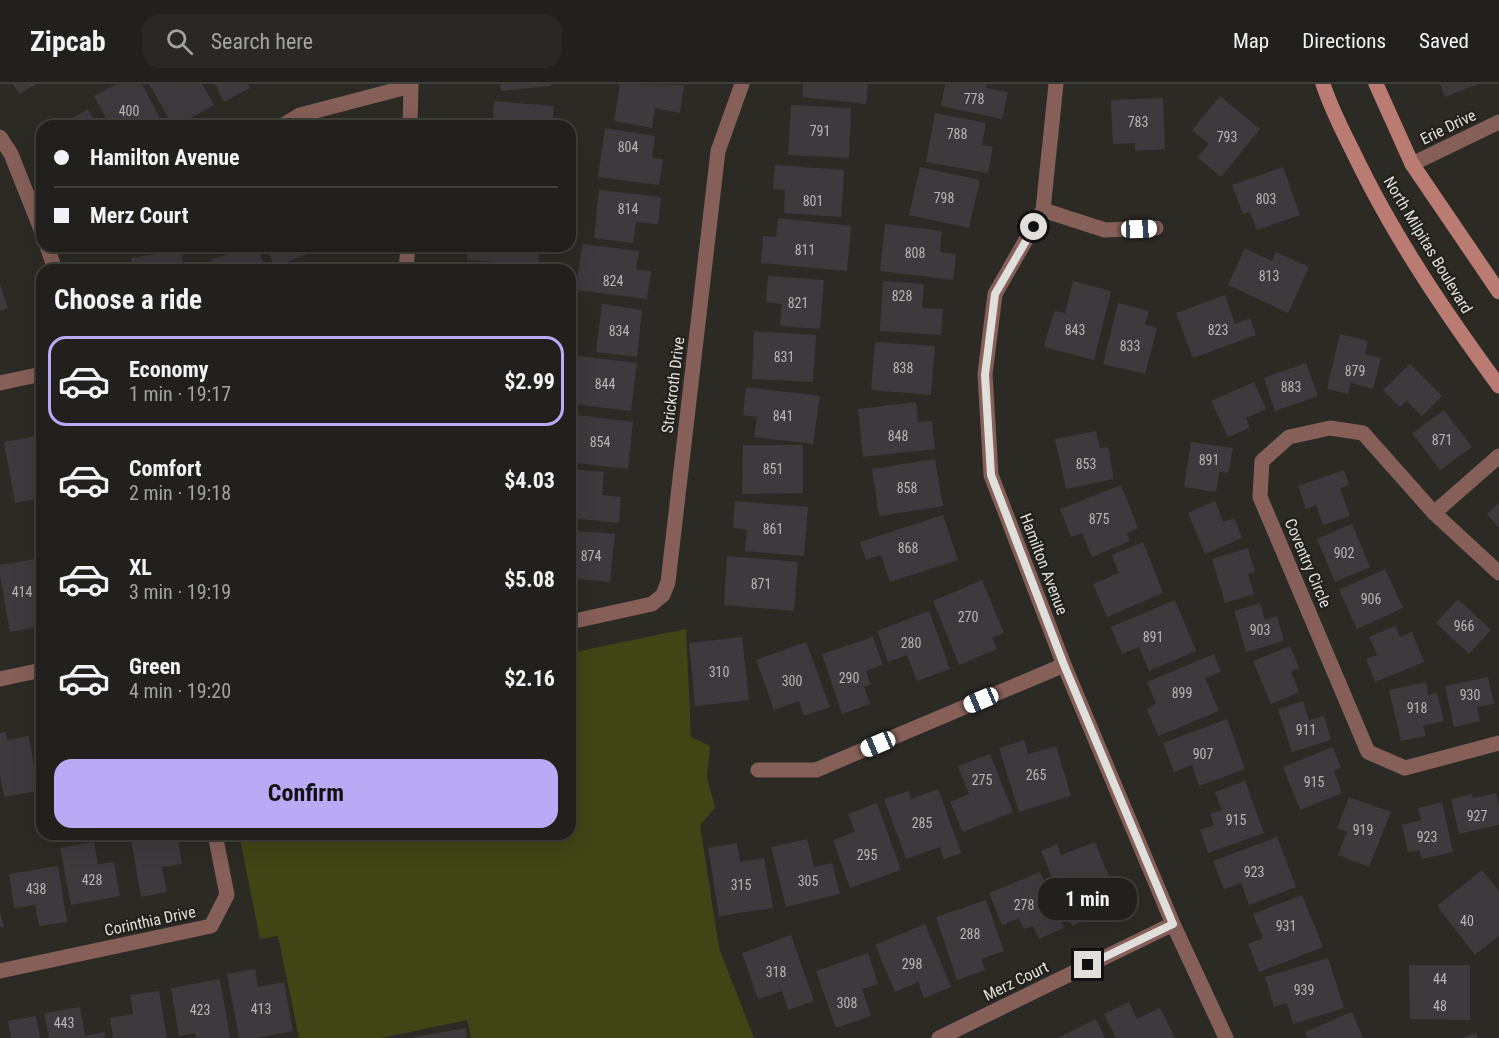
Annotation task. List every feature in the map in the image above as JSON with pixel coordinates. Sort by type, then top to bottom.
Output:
[{"type":"main road","name":"North Milpitas Boulevard","points":[[1323,84],[1331,108],[1384,214],[1445,311],[1499,386]]},
{"type":"main road","name":"North Milpitas Boulevard","points":[[1376,84],[1412,164],[1499,292]]},
{"type":"street","name":"Strickroth Drive","points":[[576,621],[652,604],[663,595],[668,582],[718,151],[742,84]]},
{"type":"street","name":"Hamilton Avenue","points":[[1056,84],[1043,210],[995,294],[985,375],[991,475],[1064,665],[1173,924],[1226,1038]]},
{"type":"street","points":[[293,120],[300,116],[411,86],[410,120]]},
{"type":"street","name":"Erie Drive","points":[[1412,164],[1499,122]]},
{"type":"street","points":[[0,137],[11,154],[36,217]]},
{"type":"street","points":[[1043,210],[1105,230],[1156,228]]},
{"type":"street","points":[[0,383],[36,375]]},
{"type":"street","name":"Coventry Circle","points":[[1499,573],[1434,513],[1363,433],[1330,428],[1289,437],[1262,461],[1260,497],[1368,752],[1406,768],[1499,743]]},
{"type":"street","points":[[1434,513],[1499,456]]},
{"type":"street","points":[[758,770],[816,770],[1064,665]]},
{"type":"street","points":[[0,679],[36,671]]},
{"type":"street","name":"Corinthia Drive","points":[[0,971],[211,927],[227,895],[215,840]]},
{"type":"street","name":"Merz Court","points":[[939,1038],[1173,924]]},
{"type":"green space","points":[[686,629],[691,737],[710,746],[707,777],[715,808],[700,825],[719,948],[754,1038],[471,1038],[467,1020],[381,1038],[299,1038],[278,936],[260,939],[240,840],[576,840],[576,652]]},
{"type":"building","points":[[13,84],[37,84],[19,94]]},
{"type":"building","points":[[117,84],[142,84],[161,120],[107,120],[94,96]]},
{"type":"building","points":[[149,84],[202,84],[214,105],[188,120],[170,120]]},
{"type":"building","points":[[215,84],[248,84],[250,88],[224,102]]},
{"type":"building","points":[[500,84],[551,84],[551,86],[501,91]]},
{"type":"building","points":[[620,84],[684,85],[680,113],[655,108],[652,128],[614,121]]},
{"type":"building","points":[[803,84],[868,84],[866,104],[802,97]]},
{"type":"building","points":[[945,84],[987,84],[986,88],[1008,92],[1002,119],[941,106]]},
{"type":"building","points":[[1440,84],[1478,84],[1445,97]]},
{"type":"building","points":[[1220,96],[1260,129],[1221,177],[1197,157],[1209,144],[1192,130]]},
{"type":"building","points":[[1163,98],[1165,149],[1135,151],[1135,143],[1113,144],[1111,100]]},
{"type":"building","points":[[494,101],[554,106],[553,120],[492,120]]},
{"type":"building","points":[[791,105],[851,108],[849,158],[788,155]]},
{"type":"building","points":[[88,109],[94,120],[69,120]]},
{"type":"building","points":[[935,113],[986,123],[982,145],[993,147],[988,173],[926,162]]},
{"type":"building","points":[[605,128],[655,136],[652,158],[663,159],[659,185],[598,177]]},
{"type":"building","points":[[775,165],[844,170],[841,217],[784,213],[785,190],[773,189]]},
{"type":"building","points":[[920,167],[980,180],[969,228],[909,215]]},
{"type":"building","points":[[1283,167],[1300,215],[1257,230],[1250,212],[1243,214],[1232,185]]},
{"type":"building","points":[[599,190],[661,197],[658,224],[636,222],[633,243],[594,238]]},
{"type":"building","points":[[778,218],[851,226],[847,271],[761,263],[763,236],[776,237]]},
{"type":"building","points":[[885,224],[942,231],[940,252],[956,254],[953,280],[880,271]]},
{"type":"building","points":[[582,244],[639,251],[636,270],[651,271],[647,299],[576,290]]},
{"type":"building","points":[[1245,248],[1272,261],[1276,252],[1309,267],[1288,313],[1228,285]]},
{"type":"building","points":[[181,252],[183,264],[132,264],[131,258]]},
{"type":"building","points":[[228,252],[260,252],[263,264],[212,264],[211,259],[229,254]]},
{"type":"building","points":[[268,252],[312,252],[282,264],[273,264]]},
{"type":"building","points":[[468,252],[539,252],[538,264],[467,260]]},
{"type":"building","points":[[768,276],[824,280],[820,329],[780,326],[782,304],[766,302]]},
{"type":"building","points":[[883,281],[924,284],[922,308],[943,309],[941,335],[880,331]]},
{"type":"building","points":[[1073,281],[1111,291],[1094,360],[1044,347],[1054,311],[1065,313]]},
{"type":"building","points":[[0,285],[8,308],[0,311]]},
{"type":"building","points":[[1225,295],[1235,324],[1250,318],[1256,335],[1193,358],[1176,313]]},
{"type":"building","points":[[1118,303],[1149,311],[1145,324],[1157,328],[1145,374],[1103,364]]},
{"type":"building","points":[[602,304],[642,310],[637,357],[596,352]]},
{"type":"building","points":[[754,331],[816,335],[813,382],[752,379]]},
{"type":"building","points":[[1340,334],[1368,341],[1365,354],[1381,358],[1373,389],[1351,383],[1348,394],[1327,389]]},
{"type":"building","points":[[875,342],[935,346],[931,395],[871,390]]},
{"type":"building","points":[[578,356],[637,363],[631,411],[576,404]]},
{"type":"building","points":[[1306,363],[1318,396],[1275,411],[1264,378]]},
{"type":"building","points":[[1410,364],[1442,396],[1422,416],[1407,401],[1400,407],[1383,390]]},
{"type":"building","points":[[1254,382],[1266,409],[1246,418],[1250,428],[1228,437],[1211,401]]},
{"type":"building","points":[[746,387],[820,396],[813,444],[754,437],[757,417],[743,415]]},
{"type":"building","points":[[916,402],[918,422],[932,421],[935,449],[863,457],[858,409]]},
{"type":"building","points":[[1444,410],[1472,447],[1440,470],[1412,433]]},
{"type":"building","points":[[576,415],[633,422],[628,469],[576,463]]},
{"type":"building","points":[[1096,431],[1100,448],[1108,447],[1114,479],[1066,489],[1055,439]]},
{"type":"building","points":[[36,436],[36,499],[15,503],[4,442]]},
{"type":"building","points":[[1191,442],[1233,448],[1228,473],[1219,472],[1216,492],[1184,487]]},
{"type":"building","points":[[743,445],[803,445],[803,493],[742,494]]},
{"type":"building","points":[[935,459],[943,506],[879,516],[872,469]]},
{"type":"building","points":[[576,470],[604,472],[602,495],[621,497],[619,523],[576,519]]},
{"type":"building","points":[[1344,470],[1349,485],[1340,488],[1350,516],[1323,525],[1316,505],[1306,509],[1298,486]]},
{"type":"building","points":[[1121,485],[1138,528],[1127,533],[1130,541],[1092,557],[1082,533],[1071,537],[1060,509]]},
{"type":"building","points":[[735,501],[808,507],[804,556],[745,551],[747,530],[733,528]]},
{"type":"building","points":[[1215,501],[1223,522],[1234,518],[1242,538],[1205,554],[1188,513]]},
{"type":"building","points":[[1499,503],[1499,528],[1487,514]]},
{"type":"building","points":[[943,515],[958,560],[890,582],[881,555],[866,560],[860,542]]},
{"type":"building","points":[[1352,524],[1370,567],[1335,582],[1317,539]]},
{"type":"building","points":[[576,531],[615,534],[610,582],[576,579]]},
{"type":"building","points":[[1143,542],[1163,593],[1107,617],[1093,584],[1119,573],[1112,555]]},
{"type":"building","points":[[1248,548],[1255,572],[1248,574],[1254,594],[1225,603],[1212,559]]},
{"type":"building","points":[[727,556],[798,562],[794,611],[724,605]]},
{"type":"building","points":[[36,559],[36,628],[10,632],[0,565]]},
{"type":"building","points":[[1385,569],[1403,608],[1357,629],[1339,590]]},
{"type":"building","points":[[982,580],[1004,633],[992,638],[997,649],[959,665],[933,601]]},
{"type":"building","points":[[1458,599],[1491,630],[1469,654],[1436,623]]},
{"type":"building","points":[[1175,600],[1196,651],[1149,671],[1139,647],[1122,654],[1111,627]]},
{"type":"building","points":[[1260,603],[1265,620],[1277,616],[1284,641],[1246,652],[1234,611]]},
{"type":"building","points":[[929,611],[950,669],[917,681],[907,655],[888,662],[877,631]]},
{"type":"building","points":[[1395,626],[1400,637],[1412,632],[1424,662],[1375,682],[1366,659],[1377,655],[1369,637]]},
{"type":"building","points":[[742,637],[749,700],[695,706],[689,643]]},
{"type":"building","points":[[873,637],[883,665],[866,671],[871,685],[864,687],[870,704],[842,714],[822,654]]},
{"type":"building","points":[[806,642],[830,707],[804,716],[799,701],[774,710],[756,660]]},
{"type":"building","points":[[1290,646],[1299,668],[1291,672],[1299,692],[1271,704],[1253,661]]},
{"type":"building","points":[[1214,654],[1221,672],[1205,678],[1219,711],[1158,736],[1147,709],[1156,704],[1147,682]]},
{"type":"building","points":[[1488,677],[1494,704],[1477,707],[1480,721],[1454,727],[1445,686]]},
{"type":"building","points":[[1426,682],[1428,695],[1437,693],[1444,721],[1423,726],[1426,736],[1401,741],[1389,690]]},
{"type":"building","points":[[1303,701],[1309,720],[1324,716],[1331,740],[1292,752],[1278,709]]},
{"type":"building","points":[[1227,719],[1245,769],[1199,786],[1192,765],[1174,772],[1163,743]]},
{"type":"building","points":[[6,732],[7,740],[29,736],[36,791],[4,797],[0,774],[0,733]]},
{"type":"building","points":[[1024,740],[1028,754],[1056,746],[1071,796],[1019,812],[999,748]]},
{"type":"building","points":[[1333,747],[1341,768],[1334,771],[1342,793],[1300,810],[1283,767]]},
{"type":"building","points":[[990,754],[1013,812],[963,832],[950,802],[969,794],[958,766]]},
{"type":"building","points":[[1245,781],[1264,833],[1208,853],[1200,830],[1214,825],[1210,814],[1222,810],[1215,792]]},
{"type":"building","points":[[938,789],[961,853],[944,859],[940,847],[906,859],[884,799],[909,791],[911,799]]},
{"type":"building","points":[[1496,793],[1499,825],[1459,834],[1451,799],[1472,794],[1473,798]]},
{"type":"building","points":[[1349,797],[1391,812],[1369,867],[1338,855],[1347,832],[1337,828]]},
{"type":"building","points":[[1442,802],[1453,852],[1422,859],[1419,850],[1408,852],[1402,825],[1421,820],[1418,808]]},
{"type":"building","points":[[877,803],[901,870],[850,888],[833,840],[855,832],[848,814]]},
{"type":"building","points":[[1277,837],[1296,887],[1249,905],[1241,883],[1224,889],[1213,861]]},
{"type":"building","points":[[807,839],[814,867],[832,863],[840,894],[786,907],[771,847]]},
{"type":"building","points":[[131,840],[178,840],[182,864],[162,867],[167,892],[141,897]]},
{"type":"building","points":[[94,842],[98,864],[114,862],[120,896],[71,905],[60,848]]},
{"type":"building","points":[[1095,842],[1114,889],[1092,898],[1099,915],[1072,926],[1041,851],[1057,844],[1061,855]]},
{"type":"building","points":[[737,843],[740,862],[764,858],[773,908],[719,916],[708,848]]},
{"type":"building","points":[[58,866],[67,922],[39,926],[35,905],[14,908],[9,874]]},
{"type":"building","points":[[1482,870],[1499,891],[1499,936],[1475,955],[1437,906]]},
{"type":"building","points":[[1040,872],[1064,928],[1039,939],[1033,926],[1024,929],[1019,918],[1002,925],[989,893]]},
{"type":"building","points":[[1302,895],[1323,947],[1259,972],[1248,944],[1263,938],[1253,914]]},
{"type":"building","points":[[986,900],[1004,951],[981,959],[985,970],[957,980],[936,917]]},
{"type":"building","points":[[0,912],[4,927],[0,927]]},
{"type":"building","points":[[925,924],[951,987],[924,998],[918,982],[895,992],[875,945]]},
{"type":"building","points":[[791,935],[814,1001],[788,1010],[782,991],[758,999],[742,953]]},
{"type":"building","points":[[868,953],[878,984],[862,989],[871,1016],[836,1028],[816,971]]},
{"type":"building","points":[[1328,958],[1344,1008],[1293,1024],[1287,1003],[1274,1007],[1265,977]]},
{"type":"building","points":[[1409,965],[1470,965],[1470,1020],[1410,1019]]},
{"type":"building","points":[[255,969],[258,987],[284,982],[293,1031],[256,1038],[239,1038],[227,974]]},
{"type":"building","points":[[220,979],[230,1038],[196,1038],[195,1033],[179,1036],[171,988]]},
{"type":"building","points":[[159,991],[167,1038],[113,1038],[110,1018],[133,1014],[130,995]]},
{"type":"building","points":[[1129,1002],[1137,1019],[1160,1008],[1175,1038],[1116,1038],[1104,1014]]},
{"type":"building","points":[[80,1007],[85,1036],[104,1032],[105,1038],[49,1038],[44,1013]]},
{"type":"building","points":[[1352,1012],[1363,1038],[1308,1038],[1305,1032]]},
{"type":"building","points":[[36,1016],[40,1038],[11,1038],[8,1021]]},
{"type":"building","points":[[1096,1019],[1105,1038],[1058,1038]]},
{"type":"building","points":[[466,1028],[467,1038],[414,1038],[414,1037]]},
{"type":"building","points":[[1476,1033],[1478,1038],[1462,1038]]},
{"type":"route","points":[[1034,227],[995,294],[985,375],[991,475],[1064,665],[1173,924],[1088,965]]}]
